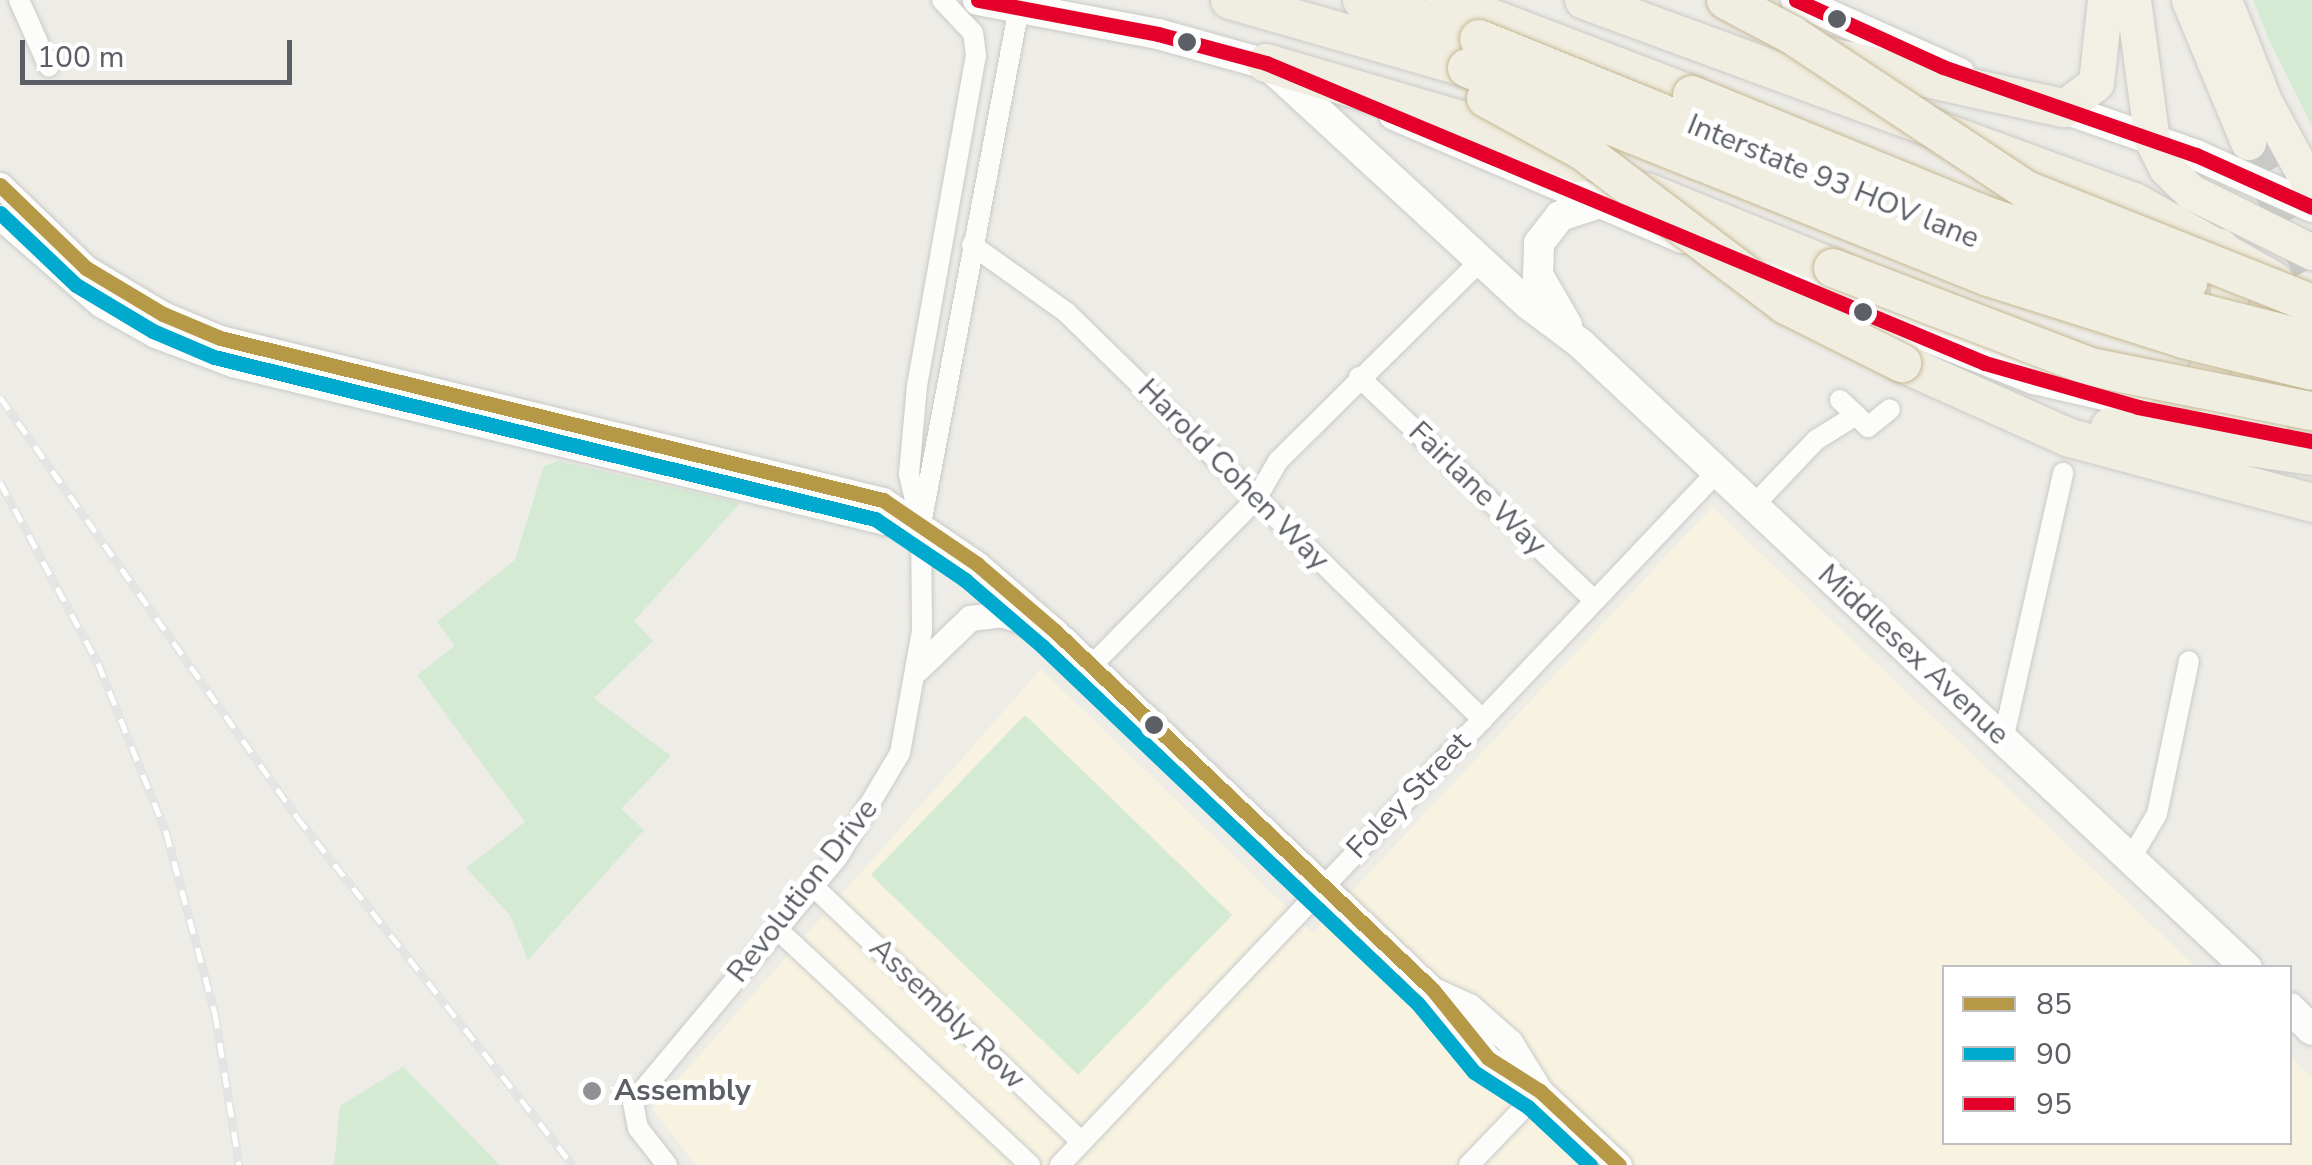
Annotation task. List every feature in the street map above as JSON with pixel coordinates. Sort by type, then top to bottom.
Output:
[{"type":"highway","points":[[1230,0],[1353,16],[2033,233],[2312,309]]},
{"type":"highway","points":[[1444,0],[1473,52],[1583,150],[1786,305],[1902,363],[2070,438],[2312,504]]},
{"type":"highway","points":[[1726,0],[1792,35],[2026,190],[2312,309]]},
{"type":"highway","points":[[1588,2],[2063,108],[2096,83],[2105,0]]},
{"type":"highway","points":[[2132,0],[2152,140],[2166,168],[2191,192],[2312,252]]},
{"type":"highway","points":[[2190,0],[2248,142]]},
{"type":"highway","points":[[2224,0],[2272,118],[2312,190]]},
{"type":"highway","points":[[1588,2],[1848,102],[2096,186],[2216,242],[2312,309]]},
{"type":"highway","name":"Interstate 93 HOV lane","points":[[1353,16],[1473,52],[1980,242],[2171,305],[2312,341]]},
{"type":"highway","points":[[1473,52],[1988,277],[2183,340],[2312,371]]},
{"type":"highway","points":[[1266,62],[1489,128],[1834,268],[2090,366],[2312,411]]},
{"type":"highway","points":[[2166,412],[2202,386],[2226,332],[2232,272],[2216,242]]},
{"type":"highway","points":[[1902,363],[2120,430],[2312,456]]},
{"type":"main road","points":[[978,0],[1266,62],[1985,363],[2166,412],[2312,441]]},
{"type":"main road","points":[[1796,0],[1943,67],[2196,156],[2312,207]]},
{"type":"main road","name":"Middlesex Avenue","points":[[1266,62],[1481,260],[1580,343],[2243,965]]},
{"type":"main road","name":"Middlesex Avenue","points":[[1580,343],[1546,294],[1536,259],[1560,216],[1600,203]]},
{"type":"main road","points":[[2292,1010],[2312,1030]]},
{"type":"street","points":[[20,0],[49,67]]},
{"type":"street","name":"Revolution Drive","points":[[921,524],[909,474],[917,386],[976,56],[973,32],[942,0]]},
{"type":"street","name":"Revolution Drive","points":[[667,1165],[630,1112],[813,886],[884,787],[900,752],[918,669],[921,524],[1020,8]]},
{"type":"street","points":[[0,185],[60,262]]},
{"type":"street","points":[[0,217],[155,335],[247,368],[885,522],[921,524],[1055,631],[1433,990],[1488,1058],[1540,1091],[1619,1165]]},
{"type":"street","name":"Harold Cohen Way","points":[[972,245],[1066,312],[1482,720]]},
{"type":"street","points":[[1091,666],[1256,499],[1278,461],[1481,260]]},
{"type":"street","name":"Fairlane Way","points":[[1359,378],[1595,601]]},
{"type":"street","points":[[1840,400],[1868,427],[1890,409]]},
{"type":"street","points":[[1754,505],[1816,440],[1856,415]]},
{"type":"street","name":"Foley Street","points":[[1060,1165],[1718,471]]},
{"type":"street","points":[[2002,740],[2063,473]]},
{"type":"street","points":[[918,669],[970,618],[1001,614],[1055,631]]},
{"type":"street","points":[[2131,858],[2157,814],[2189,661]]},
{"type":"street","name":"Assembly Row","points":[[813,886],[1080,1141]]},
{"type":"street","name":"Assembly Row","points":[[777,929],[1030,1165]]},
{"type":"street","points":[[1469,1165],[1540,1091]]},
{"type":"shaded area","points":[[1712,507],[2194,965],[1942,965],[1942,1145],[2292,1145],[2292,1059],[2312,1078],[2312,1165],[696,1165],[652,1109],[1041,669],[1313,933]]},
{"type":"green space","points":[[2253,0],[2312,0],[2312,126],[2269,40]]},
{"type":"green space","points":[[558,461],[740,503],[634,621],[653,641],[594,698],[671,756],[621,809],[644,830],[528,960],[510,915],[466,868],[525,822],[417,675],[455,646],[437,622],[515,560],[544,466]]},
{"type":"green space","points":[[1025,715],[1232,915],[1078,1075],[871,875]]},
{"type":"green space","points":[[403,1067],[500,1165],[334,1165],[340,1106]]},
{"type":"tunnel","points":[[2248,142],[2312,272]]},
{"type":"railway","points":[[0,397],[297,817],[573,1165]]},
{"type":"railway","points":[[0,482],[98,663],[166,832],[215,1013],[239,1165]]},
{"type":"transit line","name":"95","points":[[978,0],[1158,34],[1266,63],[1985,363],[2138,407],[2312,441]]},
{"type":"transit line","name":"95","points":[[1796,0],[1943,67],[2196,155],[2312,207]]},
{"type":"transit line","name":"85","points":[[0,185],[86,268],[163,314],[220,338],[883,500],[977,564],[1055,631],[1433,990],[1488,1058],[1540,1091],[1619,1165]]},
{"type":"transit line","name":"90","points":[[0,213],[76,285],[153,331],[214,357],[875,519],[965,580],[1042,646],[1418,1004],[1474,1072],[1528,1107],[1590,1165]]},
{"type":"place","name":"Assembly","points":[[592,1091]]}]
